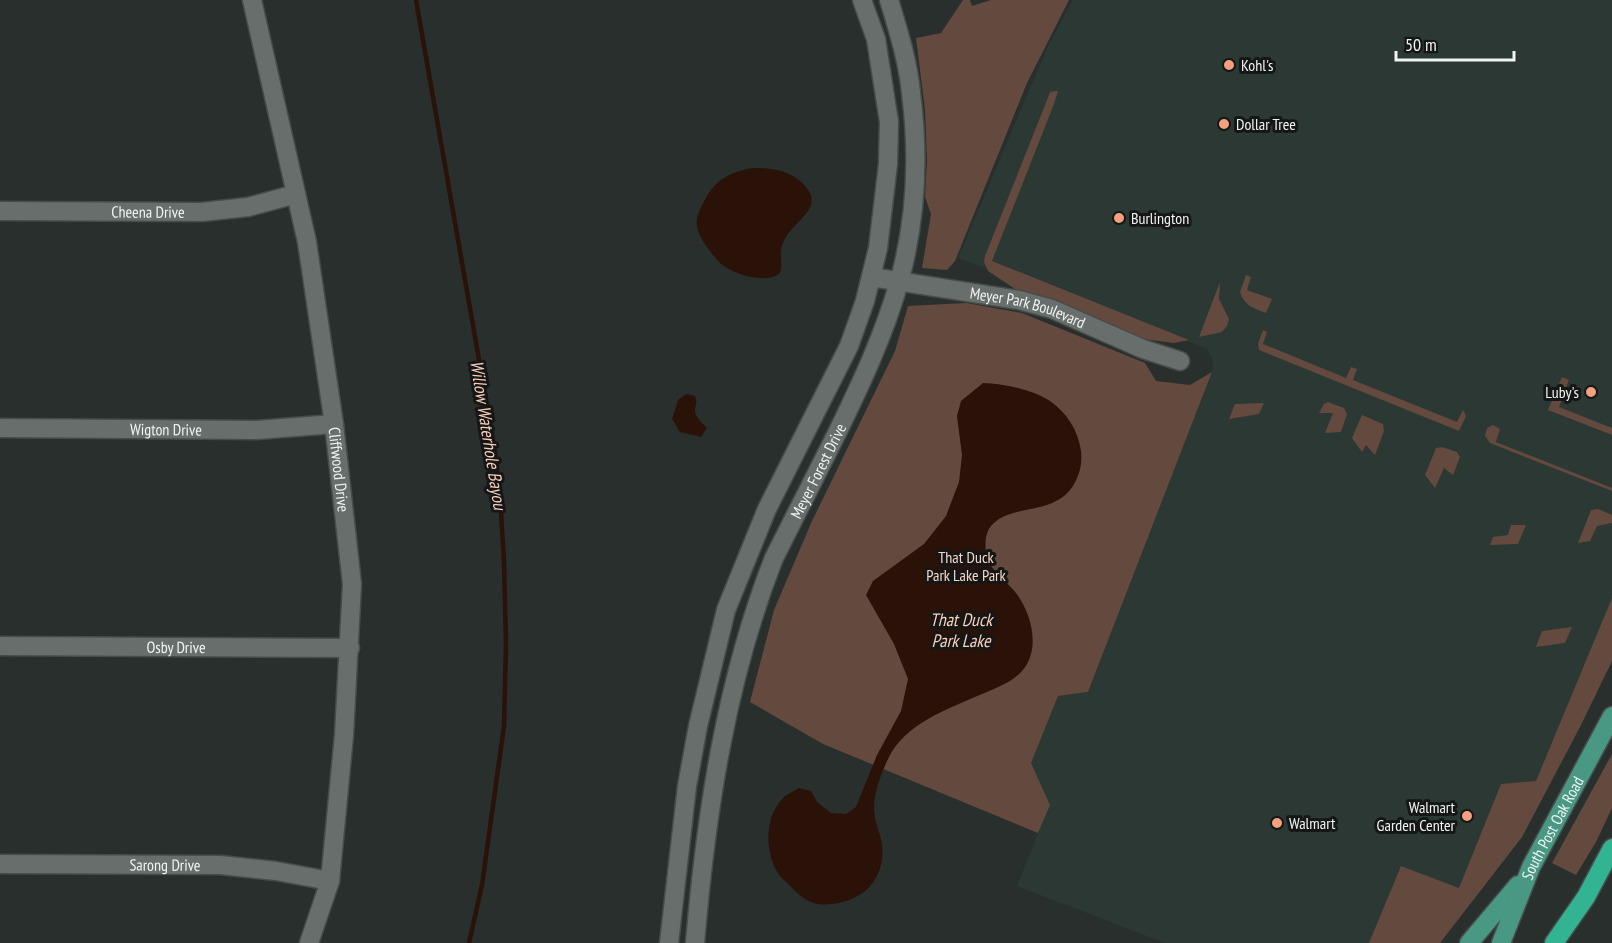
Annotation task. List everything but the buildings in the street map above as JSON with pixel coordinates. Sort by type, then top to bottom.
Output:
[{"type":"highway","points":[[1554,943],[1586,897],[1612,848]]},
{"type":"main road","name":"South Post Oak Road","points":[[1501,943],[1532,867],[1612,716]]},
{"type":"main road","points":[[1469,943],[1532,867]]},
{"type":"street","name":"Cliffwood Drive","points":[[252,0],[307,242],[334,424],[352,584],[345,735],[330,881],[309,943]]},
{"type":"street","name":"Meyer Forest Drive","points":[[669,943],[687,786],[698,726],[726,610],[767,509],[849,346],[878,248],[888,164],[889,122],[876,39],[862,0]]},
{"type":"street","name":"Meyer Forest Drive","points":[[695,943],[715,780],[724,732],[763,585],[774,558],[872,359],[899,282],[912,214],[915,129],[911,91],[899,33],[889,0]]},
{"type":"street","points":[[876,39],[899,33]]},
{"type":"street","name":"Cheena Drive","points":[[0,211],[202,212],[248,207],[296,194]]},
{"type":"street","name":"Meyer Park Boulevard","points":[[871,277],[1019,300],[1052,309],[1143,349],[1180,361]]},
{"type":"street","points":[[816,413],[841,425]]},
{"type":"street","name":"Wigton Drive","points":[[0,428],[257,430],[334,424]]},
{"type":"street","name":"Osby Drive","points":[[0,646],[350,648]]},
{"type":"street","points":[[698,726],[724,732]]},
{"type":"street","name":"Sarong Drive","points":[[0,864],[220,865],[276,871],[330,881]]},
{"type":"shaded area","points":[[1073,0],[1612,0],[1612,661],[1522,837],[1440,943],[1165,943],[1017,886],[1049,805],[1030,763],[1058,696],[1088,692],[1212,372],[1213,360],[1206,348],[958,258],[1049,44]]},
{"type":"green space","points":[[963,0],[970,0],[972,6],[991,0],[1069,0],[1027,83],[955,261],[947,270],[922,268],[931,214],[925,197],[927,160],[925,110],[916,38],[941,33]]},
{"type":"green space","points":[[1058,91],[992,261],[1189,340],[1174,343],[1143,339],[1018,291],[988,271],[984,262],[985,256],[1050,92]]},
{"type":"green space","points":[[1246,275],[1251,277],[1247,290],[1272,299],[1266,313],[1250,306],[1242,297],[1240,292]]},
{"type":"green space","points":[[1220,282],[1219,299],[1229,319],[1227,326],[1222,332],[1199,337]]},
{"type":"green space","name":"That Duck Park Lake Park","points":[[966,303],[1022,313],[1145,363],[1156,381],[1190,385],[1212,372],[1088,692],[1058,696],[1031,763],[1050,805],[1038,833],[823,744],[750,702],[774,610],[812,521],[895,351],[908,306]]},
{"type":"green space","points":[[1263,330],[1267,332],[1263,344],[1346,378],[1351,367],[1357,369],[1353,380],[1457,422],[1463,410],[1466,416],[1459,431],[1259,350],[1258,344]]},
{"type":"green space","points":[[1562,377],[1569,380],[1559,407],[1612,428],[1612,435],[1548,410]]},
{"type":"green space","points":[[1328,402],[1344,408],[1347,414],[1341,432],[1325,433],[1333,413],[1319,413],[1324,404]]},
{"type":"green space","points":[[1264,403],[1259,414],[1229,419],[1235,404]]},
{"type":"green space","points":[[1362,415],[1383,424],[1384,431],[1375,455],[1366,445],[1362,452],[1352,438]]},
{"type":"green space","points":[[1493,425],[1500,429],[1496,442],[1612,488],[1612,491],[1490,443],[1485,436],[1487,428]]},
{"type":"green space","points":[[1442,447],[1457,452],[1460,457],[1453,475],[1444,468],[1435,488],[1425,475],[1436,448]]},
{"type":"green space","points":[[1598,509],[1612,515],[1612,523],[1597,526],[1590,541],[1578,543],[1591,510]]},
{"type":"green space","points":[[1511,525],[1526,525],[1518,544],[1490,545],[1493,537],[1508,535]]},
{"type":"green space","points":[[1612,598],[1612,661],[1522,837],[1440,943],[1369,943],[1401,866],[1459,888],[1501,784],[1536,781]]},
{"type":"green space","points":[[1572,627],[1565,643],[1536,647],[1542,631]]},
{"type":"green space","points":[[1612,754],[1612,808],[1596,842],[1576,875],[1552,863]]},
{"type":"water","points":[[752,168],[771,169],[789,174],[800,181],[809,191],[812,199],[806,214],[786,237],[782,246],[780,273],[767,278],[750,277],[725,267],[706,246],[697,227],[701,207],[716,185],[732,174]]},
{"type":"water","name":"That Duck Park Lake","points":[[983,383],[1018,388],[1050,401],[1071,423],[1081,451],[1077,478],[1069,491],[1048,505],[1000,518],[991,526],[987,535],[987,559],[1016,593],[1030,621],[1033,643],[1031,653],[1022,671],[1013,679],[929,719],[905,736],[896,746],[878,783],[874,802],[882,848],[881,863],[876,877],[867,889],[851,899],[834,904],[814,903],[795,891],[780,876],[775,867],[771,858],[768,836],[772,815],[783,798],[799,788],[811,791],[817,802],[831,813],[846,814],[856,807],[877,755],[901,711],[908,679],[894,644],[866,595],[873,581],[924,544],[946,516],[959,482],[962,455],[957,416],[961,401]]},
{"type":"water","points":[[686,394],[695,396],[696,414],[707,428],[701,437],[680,432],[672,419],[678,400]]},
{"type":"waterway","name":"Willow Waterhole Bayou","points":[[416,0],[495,451],[504,562],[506,644],[504,726],[482,885],[469,943]]},
{"type":"place","name":"Kohl's","points":[[1229,65]]},
{"type":"place","name":"Dollar Tree","points":[[1224,124]]},
{"type":"place","name":"Burlington","points":[[1119,218]]},
{"type":"place","name":"Luby's","points":[[1591,392]]},
{"type":"place","name":"Walmart Garden Center","points":[[1467,816]]},
{"type":"place","name":"Walmart","points":[[1277,823]]}]
